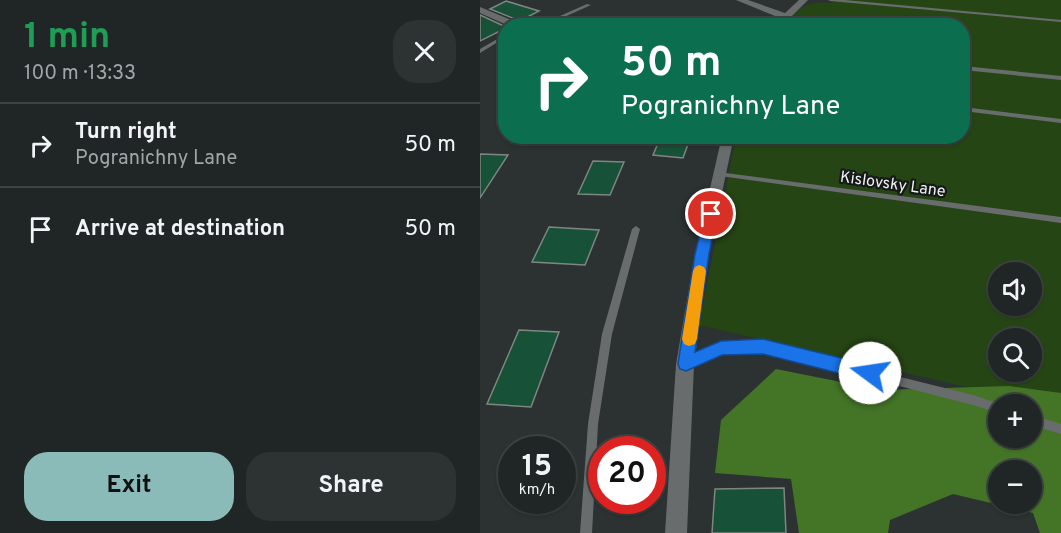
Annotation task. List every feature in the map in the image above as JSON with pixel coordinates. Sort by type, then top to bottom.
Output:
[{"type":"street","points":[[740,0],[784,16],[804,0]]},
{"type":"street","points":[[480,10],[499,18]]},
{"type":"street","points":[[676,533],[686,364],[702,254],[726,144]]},
{"type":"lane","points":[[830,0],[1061,21]]},
{"type":"lane","points":[[558,18],[589,5]]},
{"type":"lane","points":[[480,51],[498,40]]},
{"type":"lane","points":[[970,69],[1061,78]]},
{"type":"lane","points":[[970,110],[1061,121]]},
{"type":"lane","name":"Kislovsky Lane","points":[[720,174],[1061,220]]},
{"type":"lane","points":[[586,533],[593,424],[607,334],[636,229]]},
{"type":"lane","points":[[686,364],[721,348],[763,347],[988,405]]},
{"type":"lane","points":[[1042,423],[1061,429]]},
{"type":"green space","points":[[834,0],[1061,0],[1061,409],[1042,405],[1042,394],[996,394],[699,325],[735,144],[970,144],[970,18],[792,18],[800,9],[810,4],[832,3]]},
{"type":"green space","points":[[776,369],[881,390],[1009,386],[1061,393],[1061,533],[1040,533],[1033,514],[1042,514],[1042,460],[988,460],[988,502],[953,494],[890,520],[888,533],[799,533],[791,479],[715,473],[721,420]]},
{"type":"building","points":[[506,1],[539,11],[526,18],[512,18],[490,9]]},
{"type":"building","points":[[480,15],[498,23],[498,32],[480,41]]},
{"type":"building","points":[[658,144],[688,144],[683,158],[653,155]]},
{"type":"building","points":[[480,154],[508,155],[480,198]]},
{"type":"building","points":[[593,161],[624,162],[610,195],[578,194]]},
{"type":"building","points":[[549,227],[599,230],[585,265],[532,262]]},
{"type":"building","points":[[519,330],[559,332],[531,407],[487,404]]},
{"type":"building","points":[[784,488],[786,533],[712,533],[715,489]]},
{"type":"slow traffic","points":[[689,339],[699,271]]},
{"type":"route","points":[[711,214],[702,254],[686,364],[721,348],[763,347],[870,373]]}]
